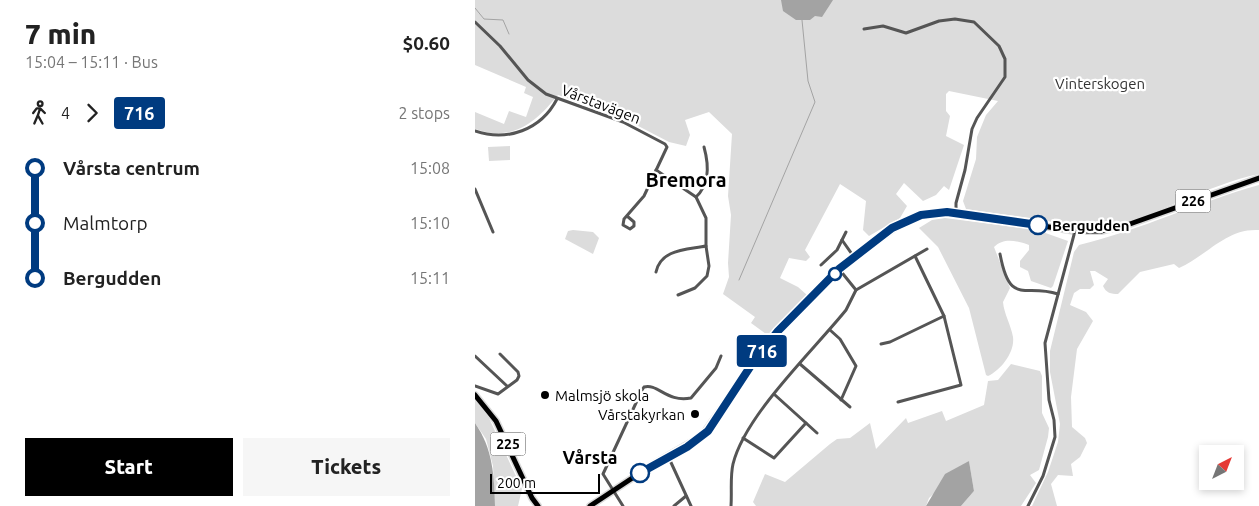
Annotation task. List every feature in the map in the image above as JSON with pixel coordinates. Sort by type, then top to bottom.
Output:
[{"type":"main road","name":"226","points":[[590,506],[668,456],[687,447],[708,431],[765,347],[795,312],[839,269],[892,228],[907,220],[929,214],[956,213],[1075,231],[1101,231],[1127,225],[1259,178]]},
{"type":"main road","name":"225","points":[[475,395],[496,421],[532,498],[538,506]]},
{"type":"main road","name":"225","points":[[532,498],[543,506]]},
{"type":"street","points":[[864,29],[883,26],[906,33],[939,21],[974,22],[999,46],[1005,59],[1005,77],[977,118],[972,129],[965,170],[956,203],[956,213]]},
{"type":"street","name":"Vårstavägen","points":[[475,22],[500,46],[533,85],[557,99],[623,122],[665,144],[667,147],[644,196],[627,216]]},
{"type":"street","points":[[475,131],[501,136],[525,131],[547,114],[557,99]]},
{"type":"street","points":[[696,197],[705,189],[707,183],[704,147]]},
{"type":"street","points":[[656,170],[696,197],[706,218],[706,246],[709,266],[707,276],[695,288],[678,296]]},
{"type":"street","points":[[475,189],[493,232]]},
{"type":"street","points":[[1028,506],[1043,476],[1055,437],[1054,420],[1049,400],[1045,349],[1075,231]]},
{"type":"street","points":[[821,265],[837,250],[846,232]]},
{"type":"street","points":[[842,240],[854,257]]},
{"type":"street","points":[[656,272],[658,263],[665,255],[706,246]]},
{"type":"street","points":[[731,506],[733,466],[743,438],[775,395],[831,330],[846,310],[856,290],[927,249]]},
{"type":"street","points":[[1000,254],[1009,280],[1017,290],[1025,292],[1037,290],[1058,294]]},
{"type":"street","points":[[898,402],[961,385],[945,316],[915,256]]},
{"type":"street","points":[[839,269],[856,290]]},
{"type":"street","points":[[881,344],[890,342],[945,316]]},
{"type":"street","points":[[831,330],[841,339],[856,366],[841,400]]},
{"type":"street","points":[[475,386],[481,386],[498,394],[519,376],[500,354]]},
{"type":"street","points":[[475,356],[507,386]]},
{"type":"street","points":[[623,506],[603,474],[644,387],[653,387],[672,398],[691,398],[715,370],[721,356]]},
{"type":"street","points":[[800,364],[850,407]]},
{"type":"street","points":[[775,395],[817,433]]},
{"type":"street","points":[[743,438],[771,457],[776,458],[806,423]]},
{"type":"street","points":[[668,456],[691,506]]},
{"type":"street","points":[[674,506],[686,496]]},
{"type":"green space","name":"Vinterskogen","points":[[475,0],[1259,0],[1259,174],[1219,186],[1121,223],[1093,228],[966,209],[963,201],[976,159],[977,137],[986,115],[998,101],[949,91],[946,94],[946,111],[950,116],[946,136],[964,145],[949,190],[944,186],[936,195],[923,201],[904,183],[896,194],[907,206],[900,218],[869,236],[863,230],[866,201],[840,184],[805,250],[810,257],[806,261],[789,258],[780,278],[798,287],[807,295],[770,337],[751,323],[755,317],[723,294],[729,277],[731,215],[728,196],[732,134],[709,112],[685,120],[690,135],[686,146],[669,142],[619,116],[558,95],[541,114],[522,127],[501,133],[475,129],[475,112],[504,124],[509,111],[526,117],[533,97],[524,93],[526,87],[475,65]]},
{"type":"green space","points":[[510,146],[510,160],[489,161],[488,147]]},
{"type":"green space","points":[[1259,185],[1259,230],[1237,233],[1217,243],[1179,268],[1174,264],[1140,272],[1118,294],[1109,293],[1104,288],[1103,286],[1108,279],[1095,271],[1090,271],[1094,285],[1090,289],[1080,289],[1074,293],[1070,305],[1086,312],[1093,321],[1077,349],[1071,397],[1072,427],[1085,438],[1087,443],[1080,457],[1071,464],[1073,476],[1058,475],[1051,484],[1057,506],[1032,506],[1048,472],[1058,442],[1060,424],[1050,372],[1050,351],[1074,252],[1079,245],[1125,232],[1214,199]]},
{"type":"green space","points":[[945,218],[1037,230],[1068,241],[1051,288],[1031,281],[1028,271],[1020,267],[1020,261],[1029,250],[1029,245],[1015,241],[1006,241],[994,247],[1010,288],[1003,302],[1013,343],[1006,360],[988,376],[986,375],[969,308],[938,247],[919,228],[932,220]]},
{"type":"green space","points":[[568,231],[593,232],[599,238],[593,254],[565,239]]},
{"type":"green space","points":[[1011,364],[1040,371],[1042,376],[1042,413],[1049,428],[1039,470],[1030,475],[1036,483],[1021,506],[961,506],[974,491],[969,461],[929,498],[926,506],[756,506],[753,502],[765,474],[785,482],[837,439],[850,438],[870,423],[876,449],[906,418],[908,423],[942,411],[946,421],[984,405],[988,381],[998,380]]},
{"type":"green space","points":[[475,401],[488,416],[522,489],[518,506],[495,506],[493,466],[486,439],[475,423]]},
{"type":"shaded area","points":[[781,0],[833,0],[822,17],[815,16],[810,20],[796,20],[783,11]]},
{"type":"shaded area","points":[[475,423],[486,443],[489,453],[493,473],[495,506],[475,506]]},
{"type":"shaded area","points":[[969,461],[974,491],[961,506],[926,506],[945,474]]},
{"type":"waterway","points":[[475,8],[484,19],[503,20],[509,34]]},
{"type":"waterway","points":[[739,280],[815,102],[808,81],[802,20]]},
{"type":"bus line","name":"716","points":[[640,473],[687,447],[708,431],[752,364],[795,312],[839,269],[892,228],[921,215],[947,212],[1038,225]]},
{"type":"place","name":"Bergudden","points":[[1038,225]]},
{"type":"place","name":"Malmsjö skola","points":[[545,395]]},
{"type":"place","name":"Vårstakyrkan","points":[[695,414]]},
{"type":"district","name":"Bremora","points":[[686,179]]},
{"type":"district","name":"Vårsta","points":[[590,457]]}]
